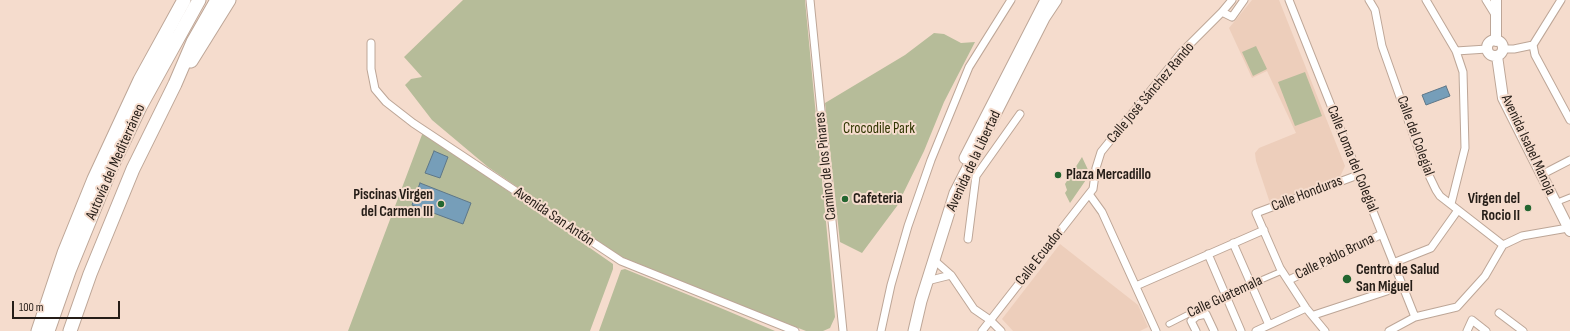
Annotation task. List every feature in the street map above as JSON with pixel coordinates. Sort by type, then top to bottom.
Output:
[{"type":"highway","points":[[38,331],[64,253],[94,179],[140,80],[184,0]]},
{"type":"highway","name":"Autovía del Mediterráneo","points":[[48,331],[69,271],[111,168],[140,107],[199,0]]},
{"type":"highway","name":"Autovía del Mediterráneo","points":[[70,331],[111,219],[149,135],[175,84],[193,42],[217,0]]},
{"type":"highway","points":[[175,84],[229,0]]},
{"type":"main road","name":"Avenida de la Libertad","points":[[907,331],[913,300],[948,190],[1046,0]]},
{"type":"main road","name":"Avenida de la Libertad","points":[[914,331],[927,281],[955,193],[1044,18],[1056,0]]},
{"type":"main road","points":[[1496,0],[1494,13],[1496,41]]},
{"type":"main road","points":[[1496,41],[1501,44],[1500,52],[1490,55],[1487,49],[1490,43],[1496,41]]},
{"type":"main road","name":"Avenida Isabel Manoja","points":[[1500,52],[1503,98],[1569,229]]},
{"type":"street","name":"Camino de los Pinares","points":[[810,0],[843,331]]},
{"type":"street","points":[[881,331],[891,285],[908,226],[931,160],[969,67],[1011,0]]},
{"type":"street","name":"Calle José Sánchez Rando","points":[[1094,182],[1096,168],[1101,152],[1181,53],[1232,0]]},
{"type":"street","points":[[1222,12],[1232,17],[1244,0]]},
{"type":"street","name":"Calle Loma del Colegial","points":[[1289,0],[1415,318]]},
{"type":"street","name":"Calle del Colegial","points":[[1369,0],[1375,10],[1382,46],[1424,165],[1436,190],[1440,196],[1502,245]]},
{"type":"street","points":[[1426,0],[1456,51],[1463,72],[1465,148],[1451,204]]},
{"type":"street","points":[[1486,0],[1494,13]]},
{"type":"street","points":[[1561,0],[1533,45],[1535,55],[1570,120]]},
{"type":"street","name":"Avenida San Antón","points":[[371,43],[371,69],[374,89],[386,102],[414,123],[621,261],[795,331]]},
{"type":"street","points":[[1500,52],[1533,45]]},
{"type":"street","points":[[1456,51],[1487,49]]},
{"type":"street","points":[[968,239],[976,176],[1020,114]]},
{"type":"street","points":[[1541,175],[1570,160]]},
{"type":"street","name":"Calle Honduras","points":[[1264,230],[1256,213],[1358,175]]},
{"type":"street","name":"Calle Ecuador","points":[[982,331],[1089,194],[1094,182]]},
{"type":"street","points":[[1089,194],[1102,212],[1156,331]]},
{"type":"street","points":[[1555,203],[1570,197]]},
{"type":"street","points":[[1393,263],[1431,248],[1458,210]]},
{"type":"street","points":[[1389,331],[1415,318],[1457,307],[1485,276],[1502,245],[1522,236],[1569,229]]},
{"type":"street","points":[[1136,286],[1264,230],[1282,271],[1306,308],[1314,315],[1326,331]]},
{"type":"street","name":"Calle Pablo Bruna","points":[[1289,280],[1382,234]]},
{"type":"street","points":[[1233,243],[1269,325]]},
{"type":"street","points":[[1208,254],[1241,331]]},
{"type":"street","points":[[934,260],[951,275],[974,309],[990,320],[1001,331]]},
{"type":"street","name":"Calle Guatemala","points":[[1168,324],[1226,295],[1282,271]]},
{"type":"street","points":[[927,281],[951,275]]},
{"type":"street","points":[[1314,315],[1402,286]]},
{"type":"street","points":[[1256,331],[1306,308]]},
{"type":"street","points":[[1500,313],[1523,331]]},
{"type":"street","points":[[1196,331],[1191,322],[1196,316],[1206,314],[1214,331]]},
{"type":"street","points":[[1467,331],[1472,320],[1486,331]]},
{"type":"street","points":[[1398,326],[1405,331]]},
{"type":"shaded area","points":[[1252,0],[1279,0],[1345,166],[1340,177],[1270,203],[1256,161],[1255,153],[1259,148],[1296,133],[1267,71],[1252,78],[1229,28]]},
{"type":"shaded area","points":[[1060,244],[1138,305],[1148,327],[1140,331],[1013,331],[1002,319]]},
{"type":"green space","points":[[463,0],[805,0],[835,317],[830,328],[823,331],[806,331],[624,260],[488,167],[432,120],[405,85],[411,79],[422,77],[404,57]]},
{"type":"green space","name":"Crocodile Park","points":[[934,33],[944,34],[961,43],[975,42],[944,102],[924,151],[897,206],[862,253],[840,242],[825,103],[905,55]]},
{"type":"green space","points":[[1256,46],[1267,69],[1253,76],[1242,52]]},
{"type":"green space","points":[[1305,72],[1322,116],[1295,126],[1278,82]]},
{"type":"green space","points":[[423,132],[613,264],[613,269],[590,331],[348,331]]},
{"type":"green space","points":[[1082,157],[1090,174],[1070,203],[1065,193],[1067,190],[1065,184]]},
{"type":"green space","points":[[625,269],[775,331],[599,331],[621,270]]},
{"type":"water","points":[[1446,86],[1450,96],[1426,105],[1422,95]]},
{"type":"water","name":"Piscinas Virgen del Carmen III","points":[[434,151],[448,157],[440,178],[425,173]]},
{"type":"water","name":"Piscinas Virgen del Carmen III","points":[[420,183],[471,203],[463,224],[412,205]]},
{"type":"place","name":"Plaza Mercadillo","points":[[1058,175]]},
{"type":"place","name":"Cafeteria","points":[[845,199]]},
{"type":"place","name":"Piscinas Virgen del Carmen III","points":[[441,204]]},
{"type":"place","name":"Virgen del Rocio II","points":[[1528,208]]},
{"type":"place","name":"Centro de Salud San Miguel","points":[[1347,279]]}]
